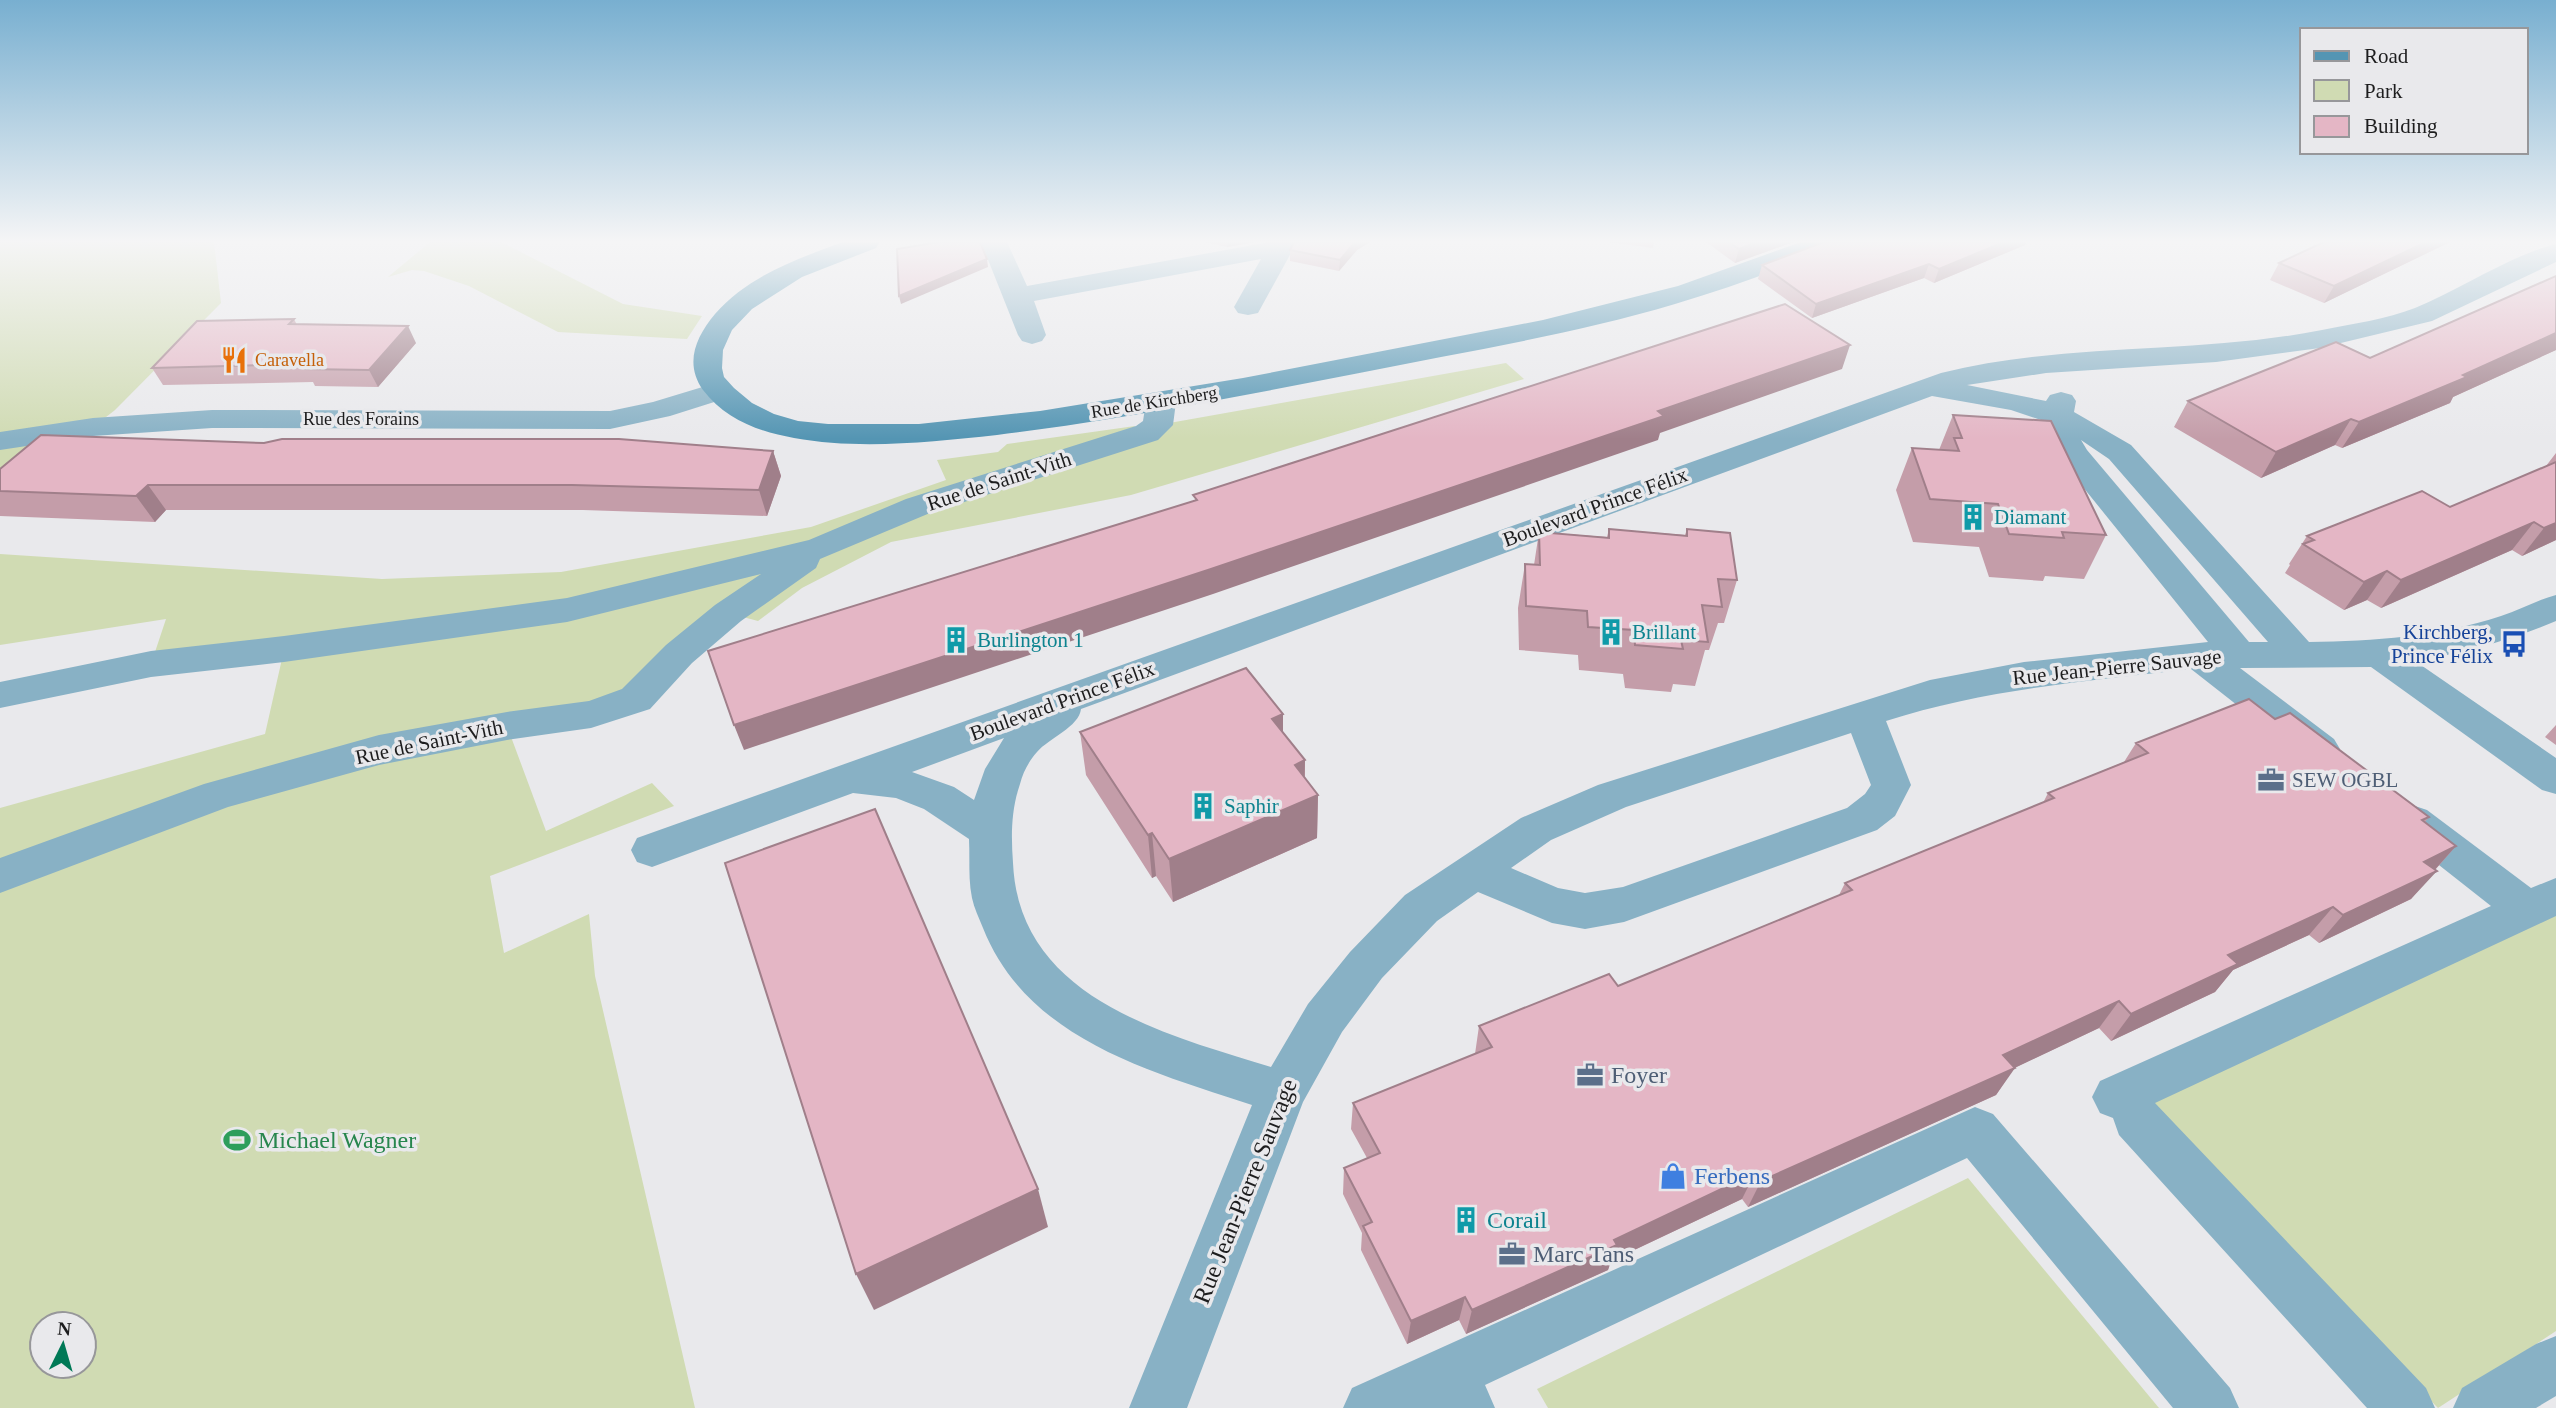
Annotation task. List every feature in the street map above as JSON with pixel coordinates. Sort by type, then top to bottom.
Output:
[{"type":"main road","points":[[719,391],[710,379],[706,355],[715,331],[737,308]]},
{"type":"main road","name":"Rue de Kirchberg","points":[[719,391],[726,400],[756,418],[796,429],[866,435],[938,433],[1161,402],[1632,308]]},
{"type":"street","points":[[1022,308],[1032,335]]},
{"type":"street","name":"Boulevard Prince Félix","points":[[652,850],[1951,379],[1996,370],[2216,353],[2320,339],[2422,316],[2439,308]]},
{"type":"street","points":[[2057,413],[2066,383],[2099,362]]},
{"type":"street","points":[[1909,393],[1939,390],[1980,394],[2057,413],[2091,430],[2120,453],[2301,656]]},
{"type":"street","name":"Rue des Forains","points":[[0,441],[93,427],[212,419],[610,419],[659,410],[719,391]]},
{"type":"street","name":"Rue de Saint-Vith","points":[[0,695],[152,664],[298,648],[567,610],[820,548],[918,506],[1147,433],[1158,425],[1161,402]]},
{"type":"street","name":"Rue Jean-Pierre Sauvage","points":[[2057,413],[2060,432],[2073,454],[2239,655]]},
{"type":"street","name":"Rue de Saint-Vith","points":[[0,876],[218,795],[366,754],[507,726],[591,714],[636,699],[679,654],[728,613],[820,548]]},
{"type":"street","points":[[2239,655],[2379,654],[2449,643],[2514,625],[2556,607]]},
{"type":"street","points":[[2379,654],[2556,779]]},
{"type":"street","points":[[2198,655],[2343,768]]},
{"type":"street","name":"Rue Jean-Pierre Sauvage","points":[[1158,1408],[1282,1093],[1325,1018],[1366,965],[1421,908],[1474,871],[1536,829],[1612,796],[1930,693],[2024,675],[2198,655],[2239,655]]},
{"type":"street","points":[[1126,678],[1070,705],[1021,744],[997,787],[989,831],[995,901],[1014,951],[1042,985],[1087,1020],[1163,1053],[1282,1093]]},
{"type":"street","points":[[1474,871],[1552,905],[1586,911],[1624,904],[1862,819],[1880,805],[1891,785],[1863,713]]},
{"type":"street","points":[[849,778],[900,783],[939,798],[989,831]]},
{"type":"street","points":[[2386,801],[2541,903]]},
{"type":"street","points":[[2406,1408],[2127,1108],[2541,903]]},
{"type":"street","points":[[1372,1408],[1458,1391],[1975,1130],[2210,1408]]},
{"type":"street","points":[[2482,1408],[2556,1364]]},
{"type":"green space","points":[[0,308],[216,308],[115,410],[0,500]]},
{"type":"green space","points":[[511,308],[647,308],[702,316],[687,339],[558,332]]},
{"type":"green space","points":[[1506,363],[1524,379],[1131,495],[891,542],[802,588],[758,621],[728,613],[636,699],[507,726],[546,831],[652,783],[674,806],[490,876],[504,953],[589,914],[595,976],[695,1408],[0,1408],[0,808],[265,734],[284,650],[151,664],[166,619],[0,645],[0,554],[382,579],[561,572],[811,527],[946,480],[937,460],[998,452],[1007,444],[1135,426],[1133,430],[820,548],[1158,425]]},
{"type":"green space","points":[[2556,908],[2556,1331],[2438,1408],[2138,1098]]},
{"type":"green space","points":[[1968,1178],[2159,1408],[1548,1408],[1537,1389]]},
{"type":"building","points":[[1774,308],[1791,308],[1850,345],[1658,411],[1664,416],[1211,569],[734,725],[708,651],[1197,500],[1193,495]]},
{"type":"building","points":[[2484,308],[2556,308],[2556,333],[2463,375],[2467,377],[2359,422],[2351,419],[2276,452],[2188,401],[2336,342],[2370,358]]},
{"type":"building","points":[[294,319],[289,324],[408,326],[369,370],[306,369],[310,364],[152,368],[197,321]]},
{"type":"building","points":[[1953,415],[2051,421],[2106,535],[2062,532],[2064,538],[2009,534],[1998,504],[1930,499],[1912,448],[1959,451],[1954,438],[1962,438]]},
{"type":"building","points":[[41,435],[264,443],[282,439],[619,439],[773,451],[759,490],[572,485],[148,485],[136,496],[0,491],[0,469]]},
{"type":"building","points":[[2556,462],[2556,523],[2544,528],[2534,522],[2401,580],[2387,571],[2364,582],[2303,544],[2314,540],[2307,536],[2422,491],[2450,507]]},
{"type":"building","points":[[1609,529],[1687,536],[1687,529],[1730,533],[1737,580],[1718,579],[1722,607],[1702,605],[1708,642],[1681,640],[1683,649],[1635,645],[1634,630],[1588,627],[1587,611],[1526,606],[1525,564],[1540,565],[1539,532],[1609,538]]},
{"type":"building","name":"Saphir","points":[[1246,668],[1283,714],[1272,719],[1305,760],[1295,765],[1318,795],[1169,859],[1152,833],[1148,835],[1080,732]]},
{"type":"building","points":[[2249,699],[2275,719],[2290,713],[2429,817],[2422,820],[2456,846],[2424,862],[2437,871],[2343,915],[2333,907],[2228,955],[2238,964],[2131,1014],[2119,1001],[2003,1055],[2015,1068],[1761,1181],[1755,1173],[1614,1240],[1617,1245],[1472,1310],[1465,1297],[1411,1321],[1363,1226],[1372,1222],[1344,1168],[1380,1153],[1353,1103],[1492,1047],[1479,1026],[1609,974],[1618,986],[1852,890],[1845,883],[2054,798],[2048,793],[2148,753],[2136,743]]},
{"type":"building","points":[[875,809],[1038,1189],[856,1274],[725,863]]},
{"type":"place","name":"Caravella","points":[[234,360]]},
{"type":"place","name":"Diamant","points":[[1973,517]]},
{"type":"place","name":"Brillant","points":[[1611,632]]},
{"type":"place","name":"Burlington 1","points":[[956,640]]},
{"type":"place","name":"Kirchberg, Prince Félix","points":[[2514,644]]},
{"type":"place","name":"SEW OGBL","points":[[2271,780]]},
{"type":"place","name":"Saphir","points":[[1203,806]]},
{"type":"place","name":"Foyer","points":[[1590,1075]]},
{"type":"place","name":"Michael Wagner","points":[[237,1140]]},
{"type":"place","name":"Ferbens","points":[[1673,1176]]},
{"type":"place","name":"Corail","points":[[1466,1220]]},
{"type":"place","name":"Marc Tans","points":[[1512,1254]]}]
